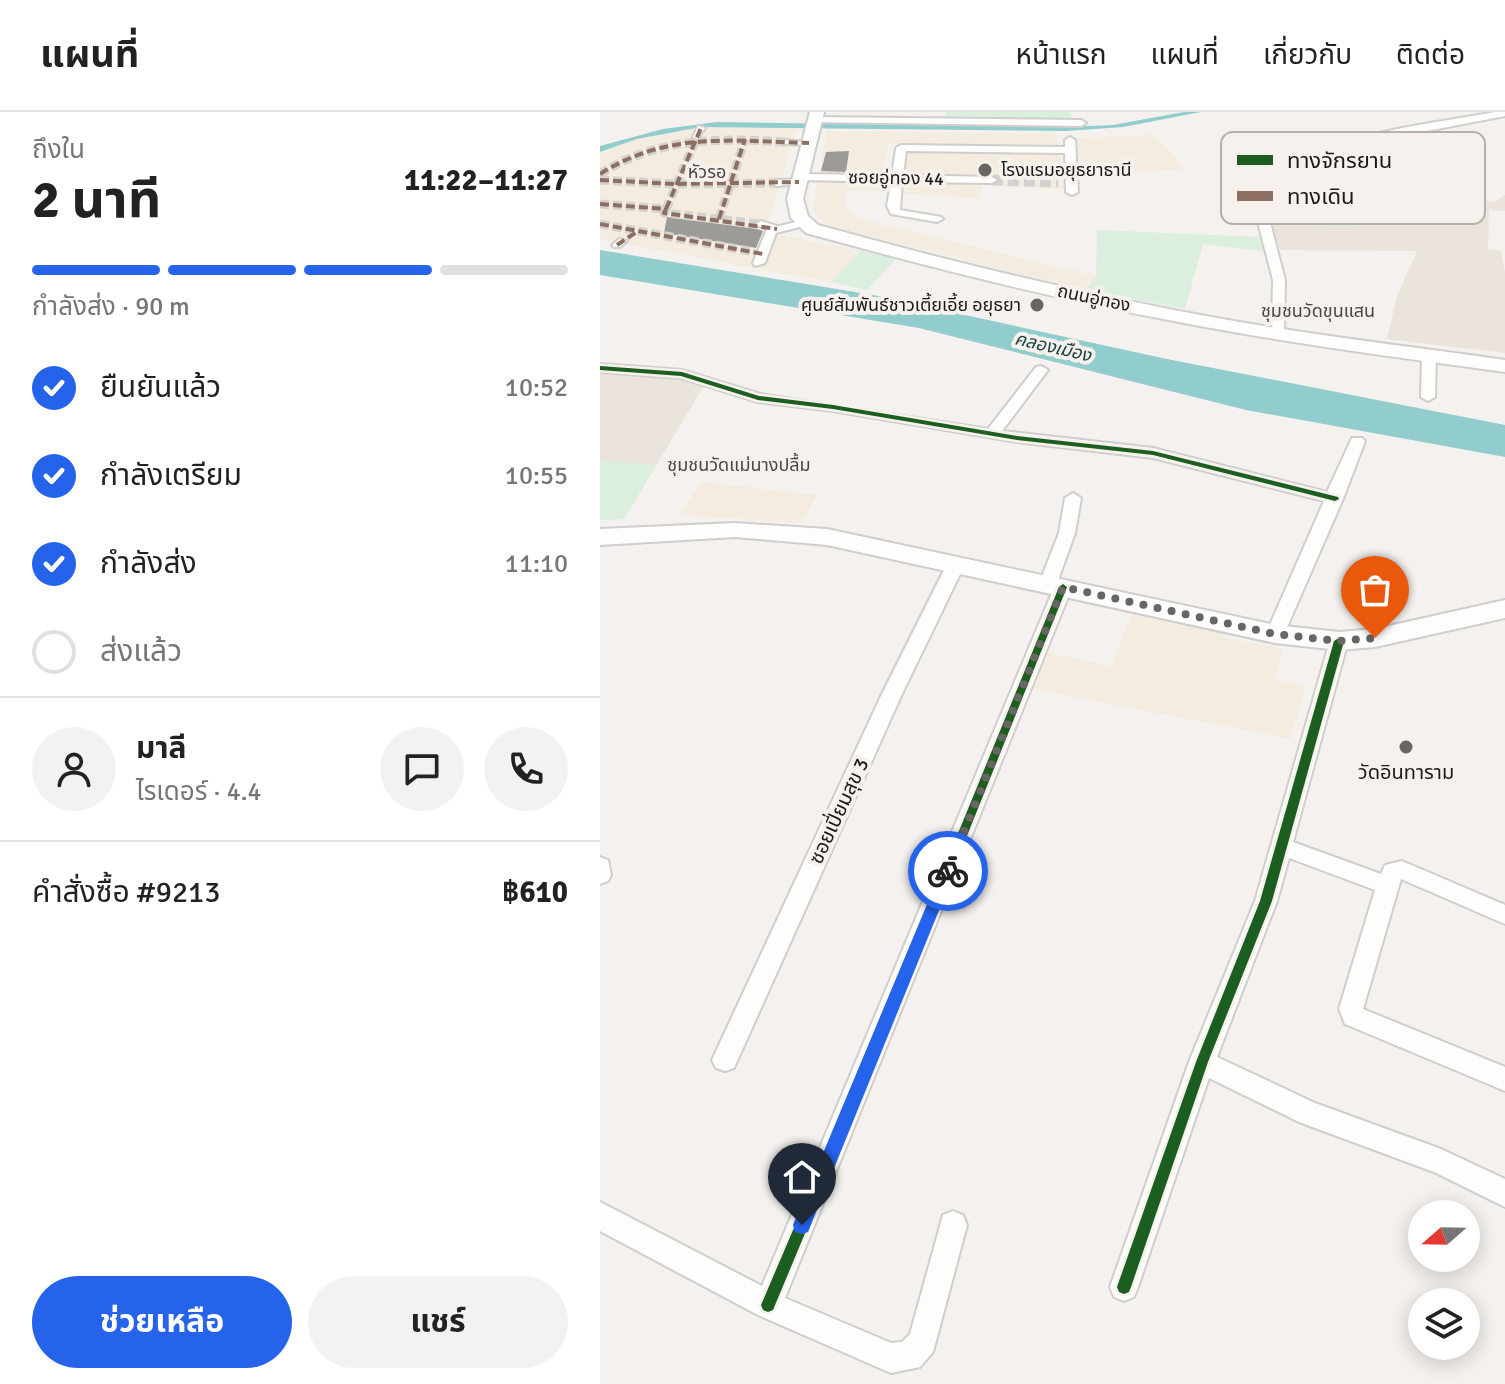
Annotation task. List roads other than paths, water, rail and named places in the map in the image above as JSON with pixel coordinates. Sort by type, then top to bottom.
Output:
[{"type":"main road","points":[[804,223],[796,212],[795,199],[813,126]]},
{"type":"main road","name":"ถนนอู่ทอง","points":[[804,223],[832,237],[945,266],[1176,316],[1277,334],[1505,366]]},
{"type":"main road","points":[[600,537],[735,530],[808,534],[1275,634],[1339,641],[1375,638],[1505,609]]},
{"type":"street","points":[[1409,132],[1505,113]]},
{"type":"street","points":[[786,142],[813,126],[1078,124],[1068,143],[1072,187],[1058,182]]},
{"type":"street","points":[[937,219],[895,212],[896,178],[903,147],[1069,150]]},
{"type":"street","points":[[776,183],[800,180]]},
{"type":"street","name":"ซอยอู่ทอง 44","points":[[800,180],[992,180]]},
{"type":"street","points":[[758,256],[771,231],[804,223]]},
{"type":"street","points":[[761,224],[777,229]]},
{"type":"street","points":[[1264,224],[1279,280],[1277,334]]},
{"type":"street","points":[[1428,397],[1429,355]]},
{"type":"street","points":[[600,368],[682,374],[758,398],[820,405],[992,434],[1153,453],[1335,499]]},
{"type":"street","points":[[992,434],[1041,370]]},
{"type":"street","points":[[1275,634],[1335,499],[1357,441]]},
{"type":"street","points":[[768,1305],[858,1092],[1055,586],[1073,498]]},
{"type":"street","name":"ซอยเปี่ยมสุข 3","points":[[725,1060],[891,696],[956,564]]},
{"type":"street","points":[[1124,1287],[1202,1062],[1266,901],[1339,641]]},
{"type":"street","points":[[1282,847],[1387,885]]},
{"type":"street","points":[[600,866],[600,875]]},
{"type":"street","points":[[1505,915],[1402,870],[1393,871],[1352,1013],[1505,1079]]},
{"type":"street","points":[[1202,1062],[1308,1113],[1441,1162],[1505,1193]]},
{"type":"street","points":[[600,1216],[768,1305],[891,1358],[909,1356],[923,1342],[953,1225]]},
{"type":"water","points":[[1184,112],[1201,112],[1123,127],[1066,131],[701,127],[637,139],[600,152],[600,146],[663,129],[717,122],[1067,127],[1113,125]]},
{"type":"water","name":"คลองเมือง","points":[[600,250],[873,295],[1167,359],[1505,425],[1505,457],[1246,410],[919,328],[600,275]]},
{"type":"tunnel","points":[[695,143],[697,137]]},
{"type":"tunnel","points":[[695,143],[745,140]]},
{"type":"tunnel","points":[[731,183],[745,140]]},
{"type":"tunnel","points":[[745,140],[786,142]]},
{"type":"tunnel","points":[[600,174],[644,153],[695,143]]},
{"type":"tunnel","points":[[677,184],[695,143]]},
{"type":"tunnel","points":[[600,180],[677,184]]},
{"type":"tunnel","points":[[992,180],[1058,182]]},
{"type":"tunnel","points":[[677,184],[731,183]]},
{"type":"tunnel","points":[[719,219],[731,183]]},
{"type":"tunnel","points":[[731,183],[776,183]]},
{"type":"tunnel","points":[[666,209],[677,184]]},
{"type":"tunnel","points":[[600,204],[666,209]]},
{"type":"tunnel","points":[[666,209],[664,213],[761,224]]},
{"type":"tunnel","points":[[600,224],[754,252]]},
{"type":"place","name":"โรงแรมอยุธยาธานี","points":[[985,170]]},
{"type":"place","name":"ศูนย์สัมพันธ์ชาวเตี้ยเอี้ย อยุธยา","points":[[1037,305]]},
{"type":"place","name":"วัดอินทาราม","points":[[1406,747]]},
{"type":"district","name":"หัวรอ","points":[[707,172]]},
{"type":"district","name":"ชุมชนวัดขุนแสน","points":[[1318,311]]},
{"type":"district","name":"ชุมชนวัดแม่นางปลื้ม","points":[[739,465]]}]
